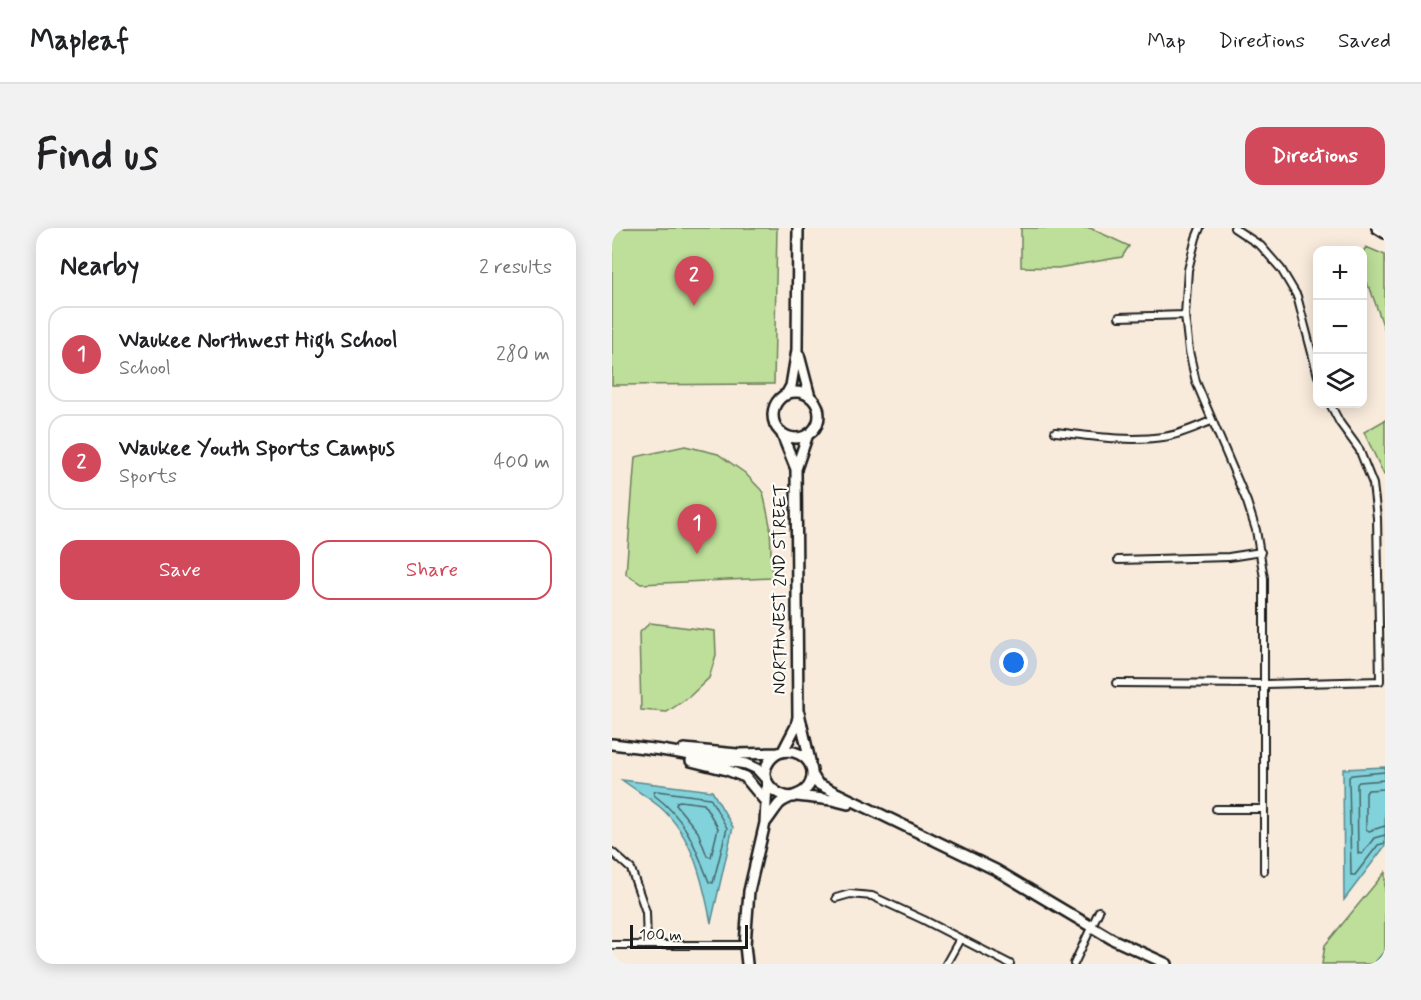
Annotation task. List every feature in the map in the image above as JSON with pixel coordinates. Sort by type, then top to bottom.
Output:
[{"type":"street","name":"NORTHWEST 2ND STREET","points":[[796,469],[774,421],[774,413],[776,406],[786,395],[790,386],[797,350],[798,228]]},
{"type":"street","points":[[1200,228],[1188,270],[1185,315],[1189,351],[1196,382],[1247,502],[1261,552],[1265,593],[1264,871]]},
{"type":"street","points":[[1234,228],[1261,246],[1281,269],[1297,296],[1313,360]]},
{"type":"street","points":[[1377,228],[1385,232]]},
{"type":"street","points":[[1119,317],[1185,315]]},
{"type":"street","name":"NORTHWEST 2ND STREET","points":[[781,752],[796,726],[798,708],[796,469],[808,434],[816,427],[819,413],[810,397],[797,350]]},
{"type":"street","points":[[786,395],[801,393],[810,397]]},
{"type":"street","points":[[1116,683],[1265,684],[1380,681],[1377,518],[1373,484],[1359,449],[1332,408]]},
{"type":"street","points":[[1055,432],[1137,439],[1165,437],[1211,421]]},
{"type":"street","points":[[780,430],[790,437],[797,438],[808,434]]},
{"type":"street","points":[[1118,560],[1229,557],[1261,552]]},
{"type":"street","name":"NORTHWEST 2ND STREET","points":[[798,708],[812,772]]},
{"type":"street","points":[[612,744],[746,764],[757,769],[778,794],[832,800],[880,815]]},
{"type":"street","points":[[661,750],[680,748],[737,754],[790,751],[804,756],[818,784],[996,870],[1091,928],[1167,964]]},
{"type":"street","points":[[661,750],[674,757],[739,774],[751,782],[765,801]]},
{"type":"street","points":[[747,964],[745,945],[749,891],[765,823],[766,767],[770,760],[781,752]]},
{"type":"street","points":[[765,823],[779,804],[809,786],[812,772]]},
{"type":"street","points":[[1216,809],[1263,809]]},
{"type":"street","points":[[612,852],[631,869],[646,912],[647,944]]},
{"type":"street","points":[[836,898],[850,894],[872,896],[1010,964]]},
{"type":"street","points":[[1074,964],[1099,911]]},
{"type":"street","points":[[946,964],[960,939]]},
{"type":"street","points":[[612,945],[745,945]]},
{"type":"green space","points":[[612,228],[777,228],[774,384],[612,385]]},
{"type":"green space","points":[[1021,228],[1090,228],[1129,246],[1122,257],[1058,268],[1021,267]]},
{"type":"green space","points":[[1367,247],[1385,255],[1385,331],[1367,284]]},
{"type":"green space","points":[[1385,420],[1385,474],[1384,475],[1364,432]]},
{"type":"green space","points":[[685,446],[718,454],[745,473],[763,492],[770,525],[772,578],[641,584],[626,574],[635,457]]},
{"type":"green space","points":[[650,623],[715,631],[716,655],[709,678],[689,697],[667,712],[641,710],[639,633]]},
{"type":"green space","points":[[1385,872],[1385,964],[1322,964],[1325,945]]},
{"type":"water","points":[[1385,767],[1385,846],[1344,900],[1343,769]]},
{"type":"water","points":[[622,780],[712,791],[733,827],[711,923],[695,860],[681,832],[660,807]]},
{"type":"waterway","points":[[1374,964],[1385,951]]},
{"type":"place","name":"Waukee Youth Sports Campus","points":[[694,306]]},
{"type":"place","name":"Waukee Northwest High School","points":[[697,554]]}]
